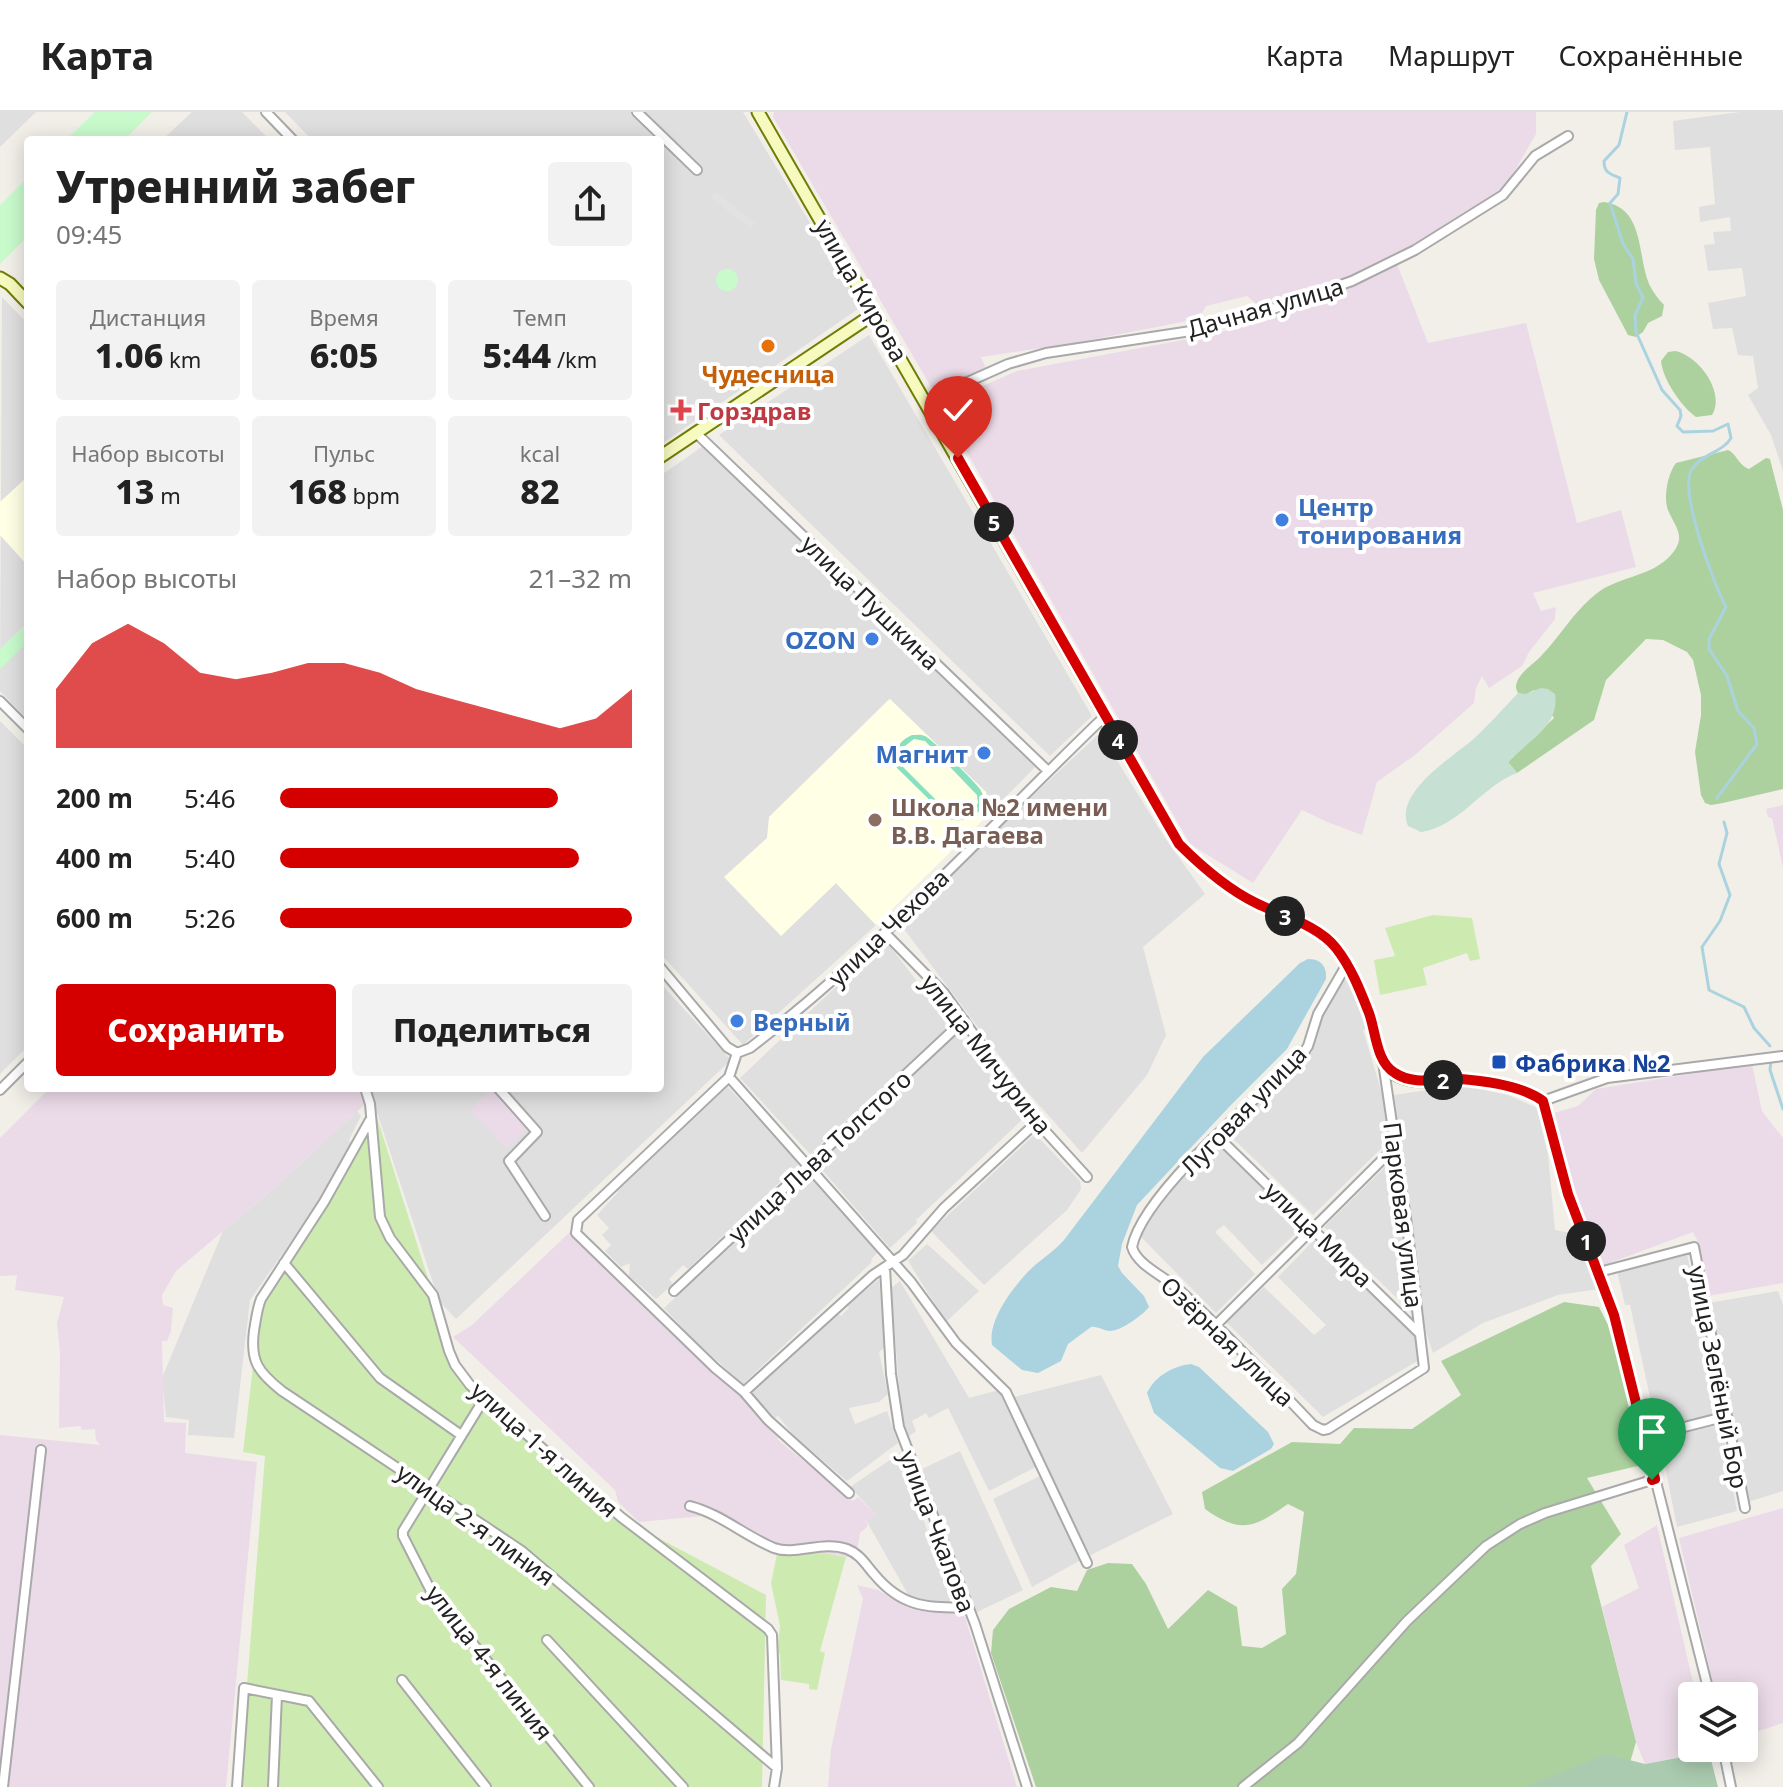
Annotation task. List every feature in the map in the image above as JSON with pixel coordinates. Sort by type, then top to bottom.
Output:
[{"type":"street","points":[[266,112],[289,136]]},
{"type":"street","name":"улица Кирова","points":[[758,112],[1179,844],[1204,869],[1254,902],[1321,935]]},
{"type":"street","points":[[641,113],[664,136]]},
{"type":"street","points":[[664,136],[697,170]]},
{"type":"street","name":"Дачная улица","points":[[925,401],[1008,364],[1046,353],[1204,329],[1227,317],[1276,308],[1352,281],[1415,250],[1503,195],[1535,156],[1568,136]]},
{"type":"street","points":[[0,278],[24,299]]},
{"type":"street","points":[[664,454],[875,313]]},
{"type":"street","name":"улица Пушкина","points":[[695,432],[1048,771]]},
{"type":"street","points":[[0,701],[24,725]]},
{"type":"street","name":"улица Чехова","points":[[737,1053],[750,1048],[825,988],[1105,716]]},
{"type":"street","name":"улица Мичурина","points":[[885,933],[944,993],[1037,1122],[1087,1177]]},
{"type":"street","name":"Парковая улица","points":[[1321,935],[1333,944],[1347,964],[1370,1016],[1383,1061],[1397,1145],[1424,1368]]},
{"type":"street","name":"Луговая улица","points":[[1133,1251],[1134,1241],[1152,1205],[1217,1136],[1301,1057],[1308,1046],[1318,1014],[1347,964]]},
{"type":"street","points":[[664,972],[727,1047],[737,1053],[736,1062],[729,1077],[578,1220],[576,1233],[715,1368],[744,1392],[768,1420],[849,1493]]},
{"type":"street","name":"улица Льва Толстого","points":[[674,1291],[964,1020]]},
{"type":"street","points":[[1543,1101],[1607,1078],[1783,1056]]},
{"type":"street","points":[[1383,1061],[1394,1073],[1412,1080],[1462,1079],[1506,1087],[1537,1096],[1543,1101],[1568,1194],[1614,1315],[1706,1682]]},
{"type":"street","points":[[0,1090],[24,1066]]},
{"type":"street","points":[[729,1077],[810,1165],[889,1265],[911,1282],[956,1343],[1006,1392],[1087,1563]]},
{"type":"street","name":"улица 1-я линия","points":[[366,1092],[370,1104],[378,1205],[384,1227],[429,1287],[455,1365],[484,1399],[621,1517],[768,1629],[772,1635],[777,1768]]},
{"type":"street","points":[[502,1092],[537,1132],[509,1161],[545,1216]]},
{"type":"street","points":[[370,1120],[324,1202],[284,1263],[380,1378],[461,1435]]},
{"type":"street","points":[[744,1392],[873,1275],[909,1248],[944,1208],[1037,1122]]},
{"type":"street","name":"улица Мира","points":[[1217,1136],[1419,1334]]},
{"type":"street","points":[[1217,1324],[1397,1145]]},
{"type":"street","name":"улица Зелёный Бор","points":[[1599,1272],[1694,1247],[1745,1508]]},
{"type":"street","name":"Озёрная улица","points":[[1133,1251],[1217,1324],[1313,1425],[1323,1430],[1424,1368]]},
{"type":"street","name":"улица 2-я линия","points":[[284,1263],[257,1308],[252,1346],[256,1364],[269,1380],[522,1551],[777,1768]]},
{"type":"street","name":"улица Чкалова","points":[[889,1265],[891,1374],[899,1427],[969,1608],[1027,1787]]},
{"type":"street","points":[[428,1489],[484,1399]]},
{"type":"street","points":[[1645,1437],[1727,1416]]},
{"type":"street","points":[[3,1787],[41,1450]]},
{"type":"street","points":[[1243,1787],[1298,1743],[1407,1621],[1486,1546],[1520,1524],[1545,1513],[1655,1479]]},
{"type":"street","name":"улица 4-я линия","points":[[428,1489],[403,1536],[432,1593],[589,1787]]},
{"type":"street","points":[[690,1506],[719,1517],[774,1548],[785,1550],[822,1545],[849,1549],[867,1564],[876,1577],[910,1603],[969,1608]]},
{"type":"street","points":[[547,1640],[683,1787]]},
{"type":"street","points":[[402,1680],[486,1787]]},
{"type":"street","points":[[237,1787],[244,1688],[309,1701],[378,1787]]},
{"type":"street","points":[[273,1787],[277,1695]]},
{"type":"street","points":[[1726,1762],[1731,1787]]},
{"type":"street","points":[[774,1787],[777,1768]]},
{"type":"shaded area","points":[[0,112],[36,112],[0,147]]},
{"type":"shaded area","points":[[192,112],[242,112],[266,136],[166,136]]},
{"type":"shaded area","points":[[285,112],[743,112],[861,307],[664,442],[664,136],[308,136]]},
{"type":"shaded area","points":[[774,112],[1536,112],[1536,134],[1506,186],[1412,245],[1337,282],[1332,281],[1261,308],[1247,296],[1206,306],[1198,319],[981,357],[986,368],[934,392],[773,117]]},
{"type":"shaded area","points":[[1740,112],[1783,112],[1783,471],[1771,435],[1748,395],[1758,388],[1753,356],[1738,355],[1732,328],[1713,329],[1708,303],[1746,296],[1742,268],[1708,271],[1704,245],[1715,244],[1713,232],[1731,231],[1730,217],[1700,222],[1699,207],[1715,204],[1710,147],[1675,150],[1673,121]]},
{"type":"shaded area","points":[[715,191],[755,223],[751,229],[710,197]]},
{"type":"shaded area","points":[[1397,264],[1428,343],[1526,323],[1577,523],[1621,510],[1636,567],[1533,593],[1541,611],[1556,607],[1555,619],[1522,666],[1489,688],[1482,676],[1474,703],[1415,755],[1377,782],[1362,835],[1302,810],[1253,883],[1190,844],[940,405],[1017,371],[1199,337],[1266,321]]},
{"type":"shaded area","points":[[2,297],[24,320],[24,716],[0,691]]},
{"type":"shaded area","points":[[869,335],[1092,716],[1050,756],[719,435]]},
{"type":"shaded area","points":[[703,446],[1035,767],[989,814],[986,792],[889,699],[769,817],[781,936],[836,883],[876,925],[743,1045],[664,957],[664,473]]},
{"type":"shaded area","points":[[24,480],[24,562],[0,535],[0,502]]},
{"type":"shaded area","points":[[1541,688],[1555,694],[1553,715],[1541,732],[1508,762],[1517,773],[1435,829],[1421,832],[1408,826],[1406,814],[1409,802],[1426,778],[1476,736],[1518,693],[1526,694]]},
{"type":"shaded area","name":"Школа №2 имени В.В. Дагаева","points":[[890,699],[986,792],[989,814],[876,925],[836,883],[781,936],[724,877],[767,838],[769,817]]},
{"type":"shaded area","points":[[0,721],[24,745],[24,1050],[0,1074]]},
{"type":"shaded area","points":[[1100,733],[1165,838],[1205,894],[1143,947],[1166,1035],[1147,1075],[1082,1153],[1023,1087],[898,921]]},
{"type":"shaded area","points":[[1783,805],[1783,868],[1772,818],[1768,817],[1766,809]]},
{"type":"shaded area","points":[[885,940],[951,1025],[810,1154],[740,1078]]},
{"type":"shaded area","points":[[1344,980],[1350,982],[1367,1029],[1363,1030],[1383,1097],[1390,1140],[1313,1215],[1227,1133],[1312,1052],[1318,1022]]},
{"type":"shaded area","points":[[664,987],[731,1060],[456,1319],[439,1301],[370,1092],[664,1092]]},
{"type":"shaded area","points":[[956,1032],[1024,1118],[890,1248],[817,1164]]},
{"type":"shaded area","points":[[1752,1064],[1762,1111],[1783,1138],[1783,1283],[1708,1296],[1693,1232],[1604,1265],[1572,1190],[1554,1113],[1578,1106],[1596,1089]]},
{"type":"shaded area","points":[[1461,1085],[1508,1095],[1537,1108],[1548,1155],[1555,1230],[1576,1234],[1599,1289],[1558,1295],[1483,1323],[1433,1353],[1426,1332],[1394,1095]]},
{"type":"shaded area","points":[[727,1086],[800,1163],[688,1269],[683,1265],[669,1279],[673,1284],[656,1299],[629,1276],[630,1263],[621,1267],[605,1251],[611,1245],[602,1235],[609,1228],[597,1215],[617,1190]]},
{"type":"shaded area","points":[[46,1092],[359,1092],[366,1103],[273,1189],[176,1271],[162,1295],[163,1305],[173,1308],[171,1331],[167,1341],[162,1341],[164,1422],[186,1423],[185,1453],[257,1462],[226,1787],[0,1787],[0,1435],[100,1445],[95,1429],[82,1430],[80,1426],[59,1428],[60,1353],[57,1323],[64,1297],[15,1290],[17,1275],[0,1276],[0,1138]]},
{"type":"shaded area","points":[[487,1092],[505,1092],[533,1124],[506,1148],[470,1110]]},
{"type":"shaded area","points":[[357,1111],[361,1116],[349,1140],[352,1144],[316,1206],[250,1300],[234,1438],[188,1435],[189,1420],[166,1417],[162,1378],[223,1231]]},
{"type":"shaded area","points":[[1035,1134],[1080,1181],[1081,1189],[1067,1210],[984,1285],[931,1231]]},
{"type":"shaded area","points":[[1214,1140],[1302,1227],[1262,1265],[1224,1225],[1215,1232],[1255,1274],[1216,1313],[1139,1235],[1154,1207]]},
{"type":"shaded area","points":[[1391,1161],[1413,1314],[1324,1227]]},
{"type":"shaded area","points":[[809,1173],[879,1251],[871,1263],[743,1384],[664,1308]]},
{"type":"shaded area","points":[[571,1231],[740,1393],[780,1434],[777,1439],[853,1501],[858,1497],[876,1515],[866,1521],[868,1526],[860,1533],[856,1558],[828,1554],[777,1554],[704,1516],[639,1522],[618,1502],[615,1490],[453,1337],[472,1325]]},
{"type":"shaded area","points":[[1315,1239],[1415,1336],[1419,1360],[1323,1417],[1226,1322],[1264,1287],[1314,1335],[1326,1325],[1278,1277]]},
{"type":"shaded area","points":[[927,1244],[979,1291],[946,1322],[908,1261]]},
{"type":"shaded area","points":[[1687,1254],[1721,1415],[1657,1429],[1630,1305],[1625,1305],[1617,1271]]},
{"type":"shaded area","points":[[879,1279],[885,1347],[879,1352],[888,1394],[879,1402],[849,1408],[855,1424],[887,1411],[898,1443],[847,1481],[796,1438],[778,1416],[773,1419],[752,1392]]},
{"type":"shaded area","points":[[900,1281],[969,1398],[999,1390],[1036,1467],[989,1491],[948,1408],[929,1418],[926,1413],[912,1421],[916,1431],[908,1437],[901,1411],[891,1288]]},
{"type":"shaded area","points":[[1778,1291],[1783,1305],[1783,1491],[1748,1502],[1709,1303]]},
{"type":"shaded area","points":[[1101,1375],[1173,1514],[1089,1556],[1014,1397]]},
{"type":"shaded area","points":[[1721,1422],[1737,1511],[1677,1527],[1659,1436]]},
{"type":"shaded area","points":[[960,1451],[1023,1590],[977,1612],[922,1469]]},
{"type":"shaded area","points":[[900,1453],[951,1598],[949,1602],[910,1598],[866,1520],[876,1515],[850,1487]]},
{"type":"shaded area","points":[[1040,1476],[1081,1560],[1032,1587],[993,1499]]},
{"type":"shaded area","points":[[1783,1508],[1783,1723],[1758,1731],[1758,1682],[1713,1682],[1679,1538]]},
{"type":"shaded area","points":[[1657,1525],[1693,1682],[1678,1682],[1678,1758],[1645,1764],[1636,1742],[1602,1607],[1639,1588],[1624,1545]]},
{"type":"shaded area","points":[[857,1585],[878,1590],[919,1611],[953,1611],[965,1617],[1017,1787],[828,1787],[831,1749],[863,1599]]},
{"type":"shaded area","points":[[1606,1754],[1645,1764],[1678,1758],[1678,1762],[1712,1762],[1718,1787],[1524,1787]]},
{"type":"green space","points":[[95,112],[152,112],[128,136],[70,136]]},
{"type":"green space","points":[[24,181],[24,240],[0,264],[0,205]]},
{"type":"green space","points":[[1604,202],[1627,213],[1633,223],[1649,284],[1664,305],[1662,316],[1648,323],[1636,337],[1628,335],[1599,280],[1594,259],[1596,210],[1599,203]]},
{"type":"green space","points":[[727,269],[735,272],[738,280],[735,288],[727,291],[719,288],[716,280],[719,272]]},
{"type":"green space","points":[[1675,351],[1701,367],[1713,386],[1715,406],[1712,415],[1696,417],[1669,384],[1661,361],[1668,352]]},
{"type":"green space","points":[[1728,450],[1749,469],[1766,458],[1770,459],[1783,510],[1783,789],[1723,803],[1705,803],[1695,752],[1701,695],[1693,660],[1687,652],[1663,640],[1646,639],[1606,680],[1594,720],[1517,773],[1508,762],[1554,718],[1534,690],[1525,695],[1518,693],[1519,678],[1591,598],[1609,586],[1646,572],[1671,555],[1679,537],[1668,510],[1666,492],[1676,463]]},
{"type":"green space","points":[[24,626],[24,646],[0,669],[0,649]]},
{"type":"green space","points":[[912,735],[925,736],[980,789],[983,803],[976,814],[963,820],[949,819],[897,768],[896,753]],"holes":[[[914,739],[925,741],[977,795],[978,803],[971,813],[960,818],[952,816],[901,765],[901,749]]]},
{"type":"green space","points":[[1433,915],[1472,918],[1480,959],[1470,961],[1467,953],[1423,968],[1427,985],[1380,995],[1374,960],[1395,956],[1385,928]]},
{"type":"green space","points":[[374,1108],[457,1370],[615,1515],[766,1595],[762,1787],[239,1787],[265,1456],[243,1452],[260,1307]]},
{"type":"green space","points":[[1564,1302],[1599,1307],[1608,1325],[1646,1464],[1587,1478],[1621,1534],[1591,1566],[1636,1742],[1624,1783],[1610,1787],[1036,1787],[991,1653],[993,1630],[1009,1609],[1051,1587],[1077,1591],[1087,1570],[1108,1563],[1132,1564],[1146,1584],[1168,1629],[1208,1590],[1237,1607],[1242,1646],[1262,1648],[1286,1634],[1282,1589],[1296,1574],[1304,1512],[1288,1504],[1257,1523],[1238,1525],[1205,1509],[1202,1492],[1292,1442],[1340,1444],[1354,1428],[1412,1429],[1461,1395],[1441,1361]]},
{"type":"green space","points":[[777,1554],[846,1557],[820,1651],[825,1653],[817,1690],[809,1689],[809,1684],[781,1680],[780,1654],[777,1653],[780,1626],[771,1583]]},
{"type":"water","points":[[1308,959],[1322,964],[1326,979],[1287,1049],[1137,1205],[1122,1244],[1118,1266],[1144,1296],[1149,1307],[1115,1330],[1091,1327],[1068,1344],[1061,1361],[1038,1373],[1022,1370],[992,1345],[993,1326],[1007,1298],[1029,1270],[1064,1240],[1203,1057],[1300,963]]},
{"type":"water","points":[[1191,1364],[1199,1367],[1268,1432],[1274,1444],[1271,1449],[1233,1471],[1220,1468],[1154,1413],[1147,1393],[1150,1387],[1165,1373]]},
{"type":"waterway","points":[[1627,112],[1619,145],[1604,165],[1606,171],[1620,178],[1618,194],[1610,203],[1623,244],[1633,259],[1636,283],[1643,298],[1635,315],[1636,332],[1662,390],[1680,410],[1677,426],[1683,432],[1713,431],[1728,424],[1731,438],[1723,447],[1696,464],[1689,480],[1699,537],[1726,607],[1709,639],[1709,649],[1727,676],[1738,711],[1754,728],[1757,744],[1717,798]]},
{"type":"waterway","points":[[1724,822],[1727,833],[1719,864],[1730,895],[1720,921],[1702,947],[1709,990],[1744,1007],[1754,1028],[1770,1046]]},
{"type":"waterway","points":[[1771,1060],[1770,1070],[1783,1109]]},
{"type":"place","name":"Чудесница","points":[[768,346]]},
{"type":"place","name":"Горздрав","points":[[681,410]]},
{"type":"place","name":"Центр тонирования","points":[[1282,520]]},
{"type":"place","name":"OZON","points":[[872,639]]},
{"type":"place","name":"Магнит","points":[[984,753]]},
{"type":"place","name":"Школа №2 имени В.В. Дагаева","points":[[875,820]]},
{"type":"place","name":"Верный","points":[[737,1021]]},
{"type":"place","name":"Фабрика №2","points":[[1499,1062]]},
{"type":"route","points":[[958,458],[1179,844],[1204,869],[1254,902],[1300,923],[1333,944],[1355,980],[1370,1016],[1383,1061],[1394,1073],[1412,1080],[1462,1079],[1506,1087],[1537,1096],[1543,1101],[1568,1194],[1614,1315],[1655,1479],[1652,1480]]}]
